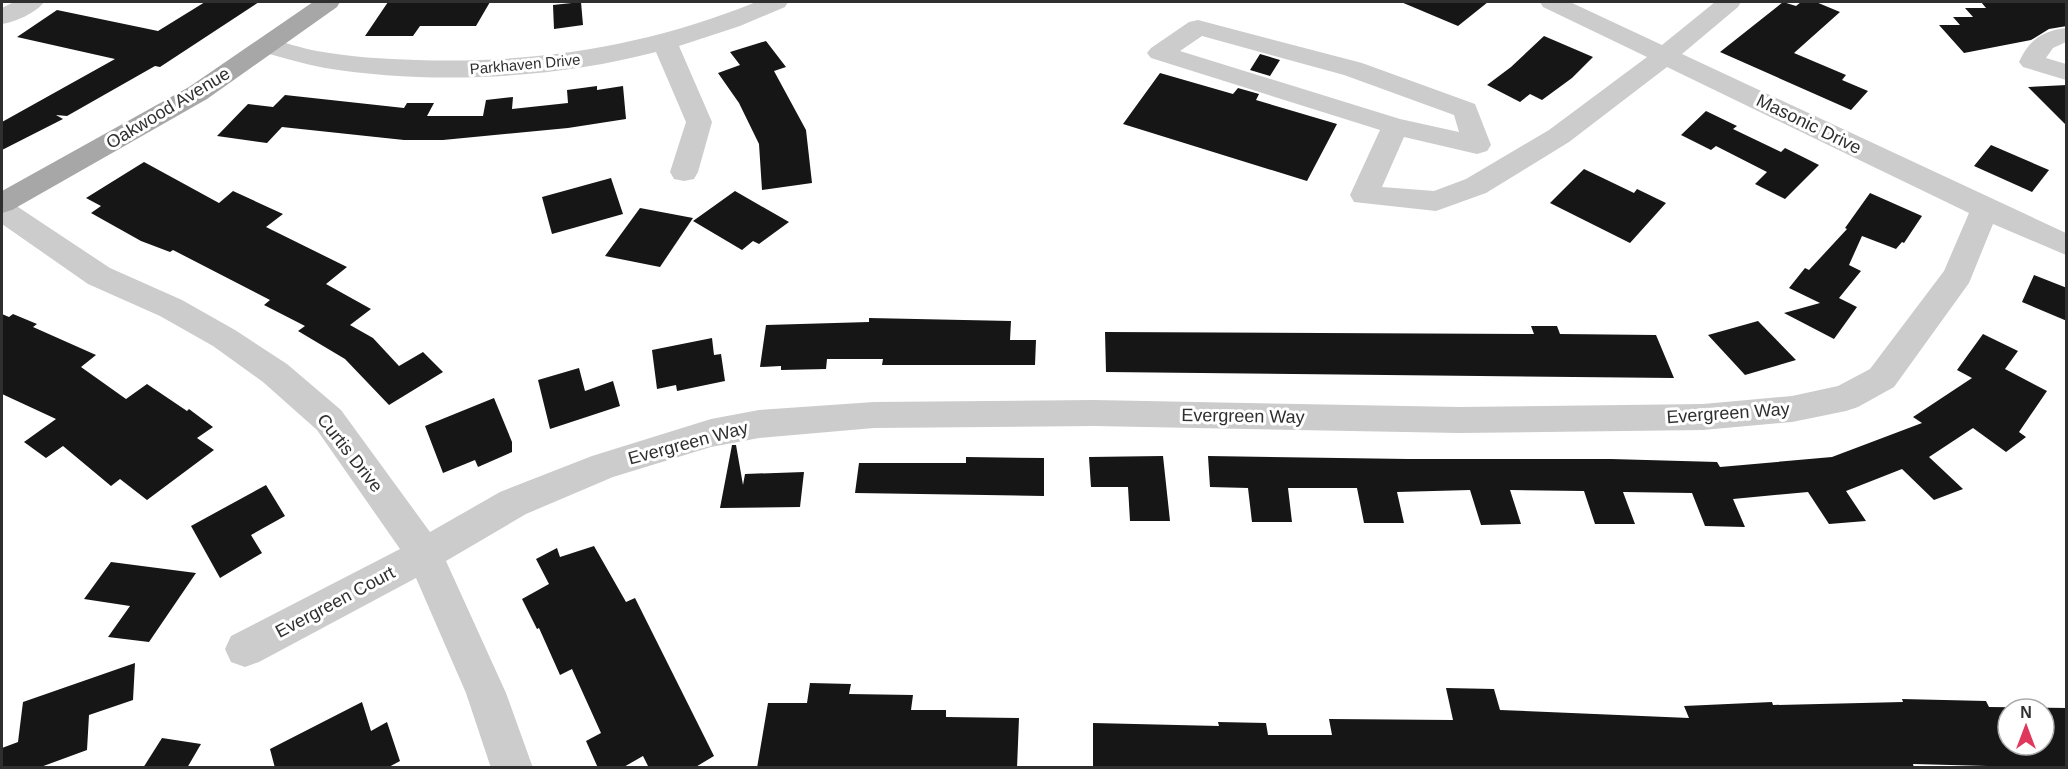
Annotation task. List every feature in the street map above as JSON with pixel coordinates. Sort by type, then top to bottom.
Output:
[{"type":"main road","name":"Oakwood Avenue","points":[[2,204],[198,93],[328,2]]},
{"type":"street","points":[[2,18],[32,2]]},
{"type":"street","name":"Parkhaven Drive","points":[[268,46],[316,59],[361,65],[445,70],[514,67],[588,60],[706,30],[776,2]]},
{"type":"street","name":"Masonic Drive","points":[[1552,2],[1985,209],[2067,245]]},
{"type":"street","points":[[1395,126],[1364,195],[1436,201],[1476,186],[1559,136],[1665,55],[1729,2]]},
{"type":"street","points":[[1477,145],[1466,110],[1353,69],[1198,27],[1160,53],[1395,126],[1477,145],[1559,136]]},
{"type":"street","points":[[2067,35],[2056,36],[2038,46],[2032,62],[2067,72]]},
{"type":"street","points":[[664,41],[699,122],[684,172]]},
{"type":"street","name":"Evergreen Way","points":[[424,554],[513,503],[604,466],[711,433],[759,424],[874,415],[1083,413],[1459,420],[1703,417],[1792,409],[1846,398],[1882,378],[1958,275],[1985,209]]},
{"type":"street","name":"Curtis Drive","points":[[2,210],[99,276],[171,308],[215,333],[275,373],[329,420],[424,554],[486,693],[512,768]]},
{"type":"street","name":"Evergreen Court","points":[[245,649],[374,583],[424,554]]},
{"type":"building","points":[[205,2],[259,2],[160,67],[155,66],[67,116],[56,115],[63,119],[2,150],[2,122],[115,59],[17,37],[57,10],[158,31]]},
{"type":"building","points":[[388,2],[490,2],[476,26],[420,26],[413,36],[365,36]]},
{"type":"building","points":[[581,2],[583,25],[554,29],[553,5]]},
{"type":"building","points":[[1401,2],[1488,2],[1458,26]]},
{"type":"building","points":[[1783,2],[1796,6],[1801,2],[1816,2],[1840,12],[1794,53],[1846,75],[1842,80],[1868,91],[1851,110],[1720,52]]},
{"type":"building","points":[[1981,2],[2067,2],[2067,26],[2049,29],[2031,40],[1964,53],[1939,25],[1960,25],[1953,17],[1973,17],[1965,8],[1986,8]]},
{"type":"building","points":[[1544,36],[1593,57],[1572,78],[1542,100],[1530,94],[1520,102],[1487,85],[1511,67]]},
{"type":"building","points":[[766,41],[786,67],[774,71],[806,130],[812,183],[762,190],[759,144],[739,103],[718,73],[740,65],[730,52]]},
{"type":"building","points":[[1260,54],[1280,60],[1270,76],[1250,70]]},
{"type":"building","points":[[1160,73],[1233,94],[1238,88],[1259,94],[1256,100],[1337,124],[1307,181],[1123,124]]},
{"type":"building","points":[[2067,85],[2067,126],[2028,87]]},
{"type":"building","points":[[597,86],[597,90],[623,86],[626,119],[568,128],[443,140],[404,140],[282,127],[267,143],[217,136],[248,104],[273,107],[285,95],[404,108],[407,103],[434,103],[427,116],[483,116],[486,100],[513,97],[512,109],[568,103],[567,90]]},
{"type":"building","points":[[1706,111],[1737,126],[1733,129],[1781,152],[1785,148],[1819,165],[1785,199],[1755,184],[1767,172],[1716,146],[1711,150],[1681,135]]},
{"type":"building","points":[[1991,145],[2049,170],[2032,192],[1974,166]]},
{"type":"building","points":[[144,162],[219,203],[233,191],[283,214],[266,227],[347,267],[326,284],[371,309],[350,325],[373,338],[399,366],[423,352],[443,372],[389,405],[345,359],[298,331],[305,326],[264,305],[270,300],[173,250],[170,252],[141,241],[91,213],[101,206],[86,198]]},
{"type":"building","points":[[1584,169],[1634,193],[1637,189],[1666,203],[1630,243],[1550,203]]},
{"type":"building","points":[[611,178],[623,214],[552,234],[542,197]]},
{"type":"building","points":[[735,191],[789,222],[759,244],[753,241],[742,250],[693,221]]},
{"type":"building","points":[[1870,193],[1922,216],[1904,243],[1902,242],[1896,249],[1862,236],[1849,265],[1861,271],[1839,298],[1857,307],[1834,339],[1784,313],[1820,303],[1789,288],[1805,268],[1809,270],[1847,229],[1845,228]]},
{"type":"building","points":[[640,208],[693,218],[660,267],[605,256]]},
{"type":"building","points":[[2034,275],[2067,288],[2067,321],[2022,302]]},
{"type":"building","points":[[2,314],[9,317],[13,314],[37,324],[33,327],[96,355],[81,367],[126,399],[147,384],[187,411],[189,409],[213,427],[197,438],[214,450],[147,500],[120,479],[111,486],[63,446],[46,458],[24,442],[56,419],[2,394]]},
{"type":"building","points":[[869,318],[1011,321],[1010,340],[1036,340],[1035,365],[882,365],[883,359],[827,359],[826,369],[781,370],[781,366],[760,367],[766,325],[869,322]]},
{"type":"building","points":[[1758,321],[1796,360],[1745,375],[1708,335]]},
{"type":"building","points":[[1531,326],[1557,326],[1560,334],[1656,335],[1674,378],[1106,372],[1105,332],[1534,334]]},
{"type":"building","points":[[1983,334],[2018,351],[2005,369],[2047,391],[2019,432],[2026,437],[2006,452],[1973,428],[1929,457],[1963,489],[1934,500],[1902,469],[1846,491],[1866,521],[1829,524],[1808,492],[1733,499],[1745,527],[1705,526],[1692,493],[1623,492],[1635,524],[1595,524],[1584,491],[1510,490],[1521,524],[1481,525],[1470,490],[1397,492],[1404,523],[1364,523],[1357,488],[1288,488],[1292,522],[1252,522],[1248,488],[1210,487],[1208,456],[1611,459],[1717,462],[1720,467],[1832,457],[1922,423],[1913,417],[1972,378],[1957,370]]},
{"type":"building","points":[[712,338],[714,355],[721,354],[725,381],[677,391],[676,385],[657,389],[652,350]]},
{"type":"building","points":[[579,368],[585,391],[613,381],[620,406],[550,429],[538,380]]},
{"type":"building","points":[[494,398],[512,442],[512,452],[478,467],[475,460],[443,473],[425,426]]},
{"type":"building","points":[[732,445],[736,445],[743,485],[745,474],[804,472],[800,507],[720,508]]},
{"type":"building","points":[[1163,456],[1170,521],[1130,521],[1128,487],[1091,487],[1089,457]]},
{"type":"building","points":[[966,457],[1044,458],[1044,496],[855,493],[859,463],[966,463]]},
{"type":"building","points":[[266,485],[285,516],[251,535],[262,553],[220,578],[191,526]]},
{"type":"building","points":[[594,546],[626,602],[635,598],[714,756],[694,768],[649,768],[643,756],[622,768],[598,768],[586,741],[601,733],[572,669],[560,675],[539,628],[537,629],[522,599],[549,584],[536,559],[557,548],[560,557]]},
{"type":"building","points":[[111,562],[196,573],[149,642],[108,637],[130,606],[84,599]]},
{"type":"building","points":[[135,663],[133,700],[89,715],[87,750],[38,768],[2,768],[2,748],[18,742],[23,702]]},
{"type":"building","points":[[810,683],[851,684],[849,694],[913,695],[911,710],[946,710],[946,717],[1019,718],[1017,768],[757,768],[768,703],[807,703]]},
{"type":"building","points":[[1446,688],[1494,689],[1500,710],[1689,718],[1684,706],[1772,702],[1773,705],[1903,702],[1902,699],[1986,701],[1989,707],[1996,707],[1996,757],[2056,757],[2056,708],[2067,708],[2067,768],[1913,764],[1914,768],[1093,768],[1093,723],[1219,726],[1218,722],[1266,723],[1268,735],[1332,735],[1329,719],[1453,720]]},
{"type":"building","points":[[362,702],[371,731],[387,722],[400,761],[387,768],[275,768],[270,749]]},
{"type":"building","points":[[162,738],[201,744],[187,768],[143,768]]}]
